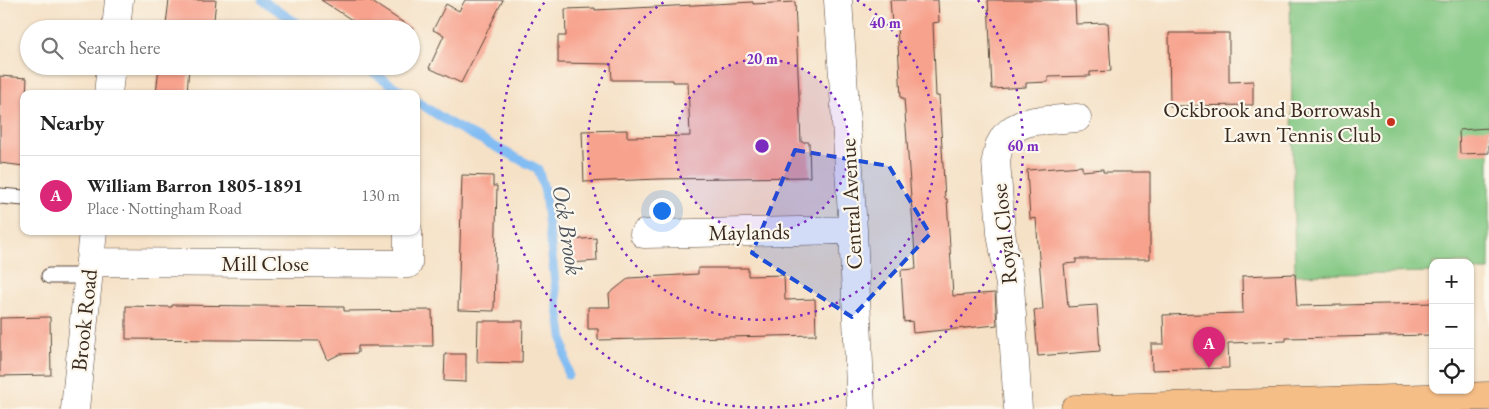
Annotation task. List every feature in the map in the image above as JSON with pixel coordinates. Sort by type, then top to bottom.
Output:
[{"type":"main road","points":[[1075,409],[1439,403],[1489,396]]},
{"type":"street","points":[[117,20],[119,0]]},
{"type":"street","name":"Central Avenue","points":[[838,0],[853,230],[861,409]]},
{"type":"street","points":[[108,90],[110,75]]},
{"type":"street","name":"Royal Close","points":[[1018,409],[1010,285],[1001,233],[996,160],[999,146],[1004,136],[1013,129],[1023,124],[1034,122],[1077,118]]},
{"type":"street","name":"Maylands","points":[[644,234],[853,230]]},
{"type":"street","name":"Brook Road","points":[[75,409],[93,235]]},
{"type":"street","name":"Mill Close","points":[[89,269],[408,264],[408,235]]},
{"type":"lane","points":[[0,196],[20,198]]},
{"type":"lane","points":[[49,276],[89,269]]},
{"type":"highlighted area","points":[[795,150],[889,166],[930,234],[852,317],[752,253]]},
{"type":"green space","name":"Ockbrook and Borrowash Lawn Tennis Club","points":[[1290,0],[1489,0],[1489,270],[1474,270],[1474,259],[1429,259],[1429,272],[1295,275]]},
{"type":"building","points":[[169,0],[216,0],[214,20],[166,20]]},
{"type":"building","points":[[321,0],[369,0],[399,20],[352,20]]},
{"type":"building","points":[[465,0],[503,0],[461,83],[429,68],[444,35],[433,30],[446,4],[459,11]]},
{"type":"building","points":[[890,0],[938,0],[939,22],[933,23],[936,96],[939,96],[953,296],[995,293],[997,325],[913,333],[912,321],[904,322],[901,270],[916,269],[904,98],[901,98],[897,25],[892,25]]},
{"type":"building","points":[[988,0],[1075,0],[1076,24],[1108,23],[1111,71],[1090,72],[1090,76],[1048,77],[1048,82],[1026,83],[1026,87],[992,89]]},
{"type":"building","points":[[753,2],[753,4],[795,2],[801,142],[809,142],[810,177],[584,182],[582,131],[627,130],[627,137],[690,136],[688,82],[673,82],[673,80],[612,80],[611,64],[558,63],[558,36],[566,36],[565,9],[595,8],[595,10]]},
{"type":"building","points":[[1169,33],[1229,33],[1229,82],[1253,81],[1253,105],[1170,106]]},
{"type":"building","points":[[158,75],[188,75],[187,90],[156,90]]},
{"type":"building","points":[[0,76],[27,78],[26,90],[20,90],[20,166],[0,163]]},
{"type":"building","points":[[1489,128],[1489,153],[1460,154],[1459,130]]},
{"type":"building","points":[[1082,166],[1082,171],[1103,169],[1103,172],[1150,172],[1150,259],[1076,259],[1076,263],[1064,264],[1068,307],[1097,305],[1100,351],[1038,356],[1034,310],[1043,309],[1036,218],[1030,219],[1027,170]]},
{"type":"building","points":[[462,175],[493,176],[493,186],[497,186],[494,311],[458,310]]},
{"type":"building","points":[[596,238],[597,261],[571,263],[570,240]]},
{"type":"building","points":[[698,268],[748,268],[748,276],[784,275],[785,300],[815,299],[816,335],[598,340],[598,329],[588,329],[588,307],[610,307],[609,294],[629,278],[698,274]]},
{"type":"building","points":[[1295,274],[1297,306],[1429,303],[1429,335],[1286,338],[1286,341],[1228,343],[1229,368],[1152,370],[1151,344],[1164,344],[1163,315],[1243,313],[1242,276]]},
{"type":"building","points":[[172,305],[344,307],[344,311],[432,310],[433,346],[358,346],[358,353],[340,354],[328,360],[320,341],[126,339],[126,306],[172,307]]},
{"type":"building","points":[[50,317],[51,375],[0,376],[0,318]]},
{"type":"building","points":[[478,321],[523,321],[522,363],[477,362]]},
{"type":"building","points":[[445,354],[466,354],[466,382],[444,381]]},
{"type":"waterway","name":"Ock Brook","points":[[262,0],[292,20]]},
{"type":"waterway","name":"Ock Brook","points":[[377,75],[400,90]]},
{"type":"waterway","name":"Ock Brook","points":[[420,104],[453,125],[538,169],[545,192],[557,301],[568,375]]},
{"type":"place","name":"Ockbrook and Borrowash Lawn Tennis Club","points":[[1391,122]]},
{"type":"place","name":"William Barron 1805-1891","points":[[1209,368]]}]
